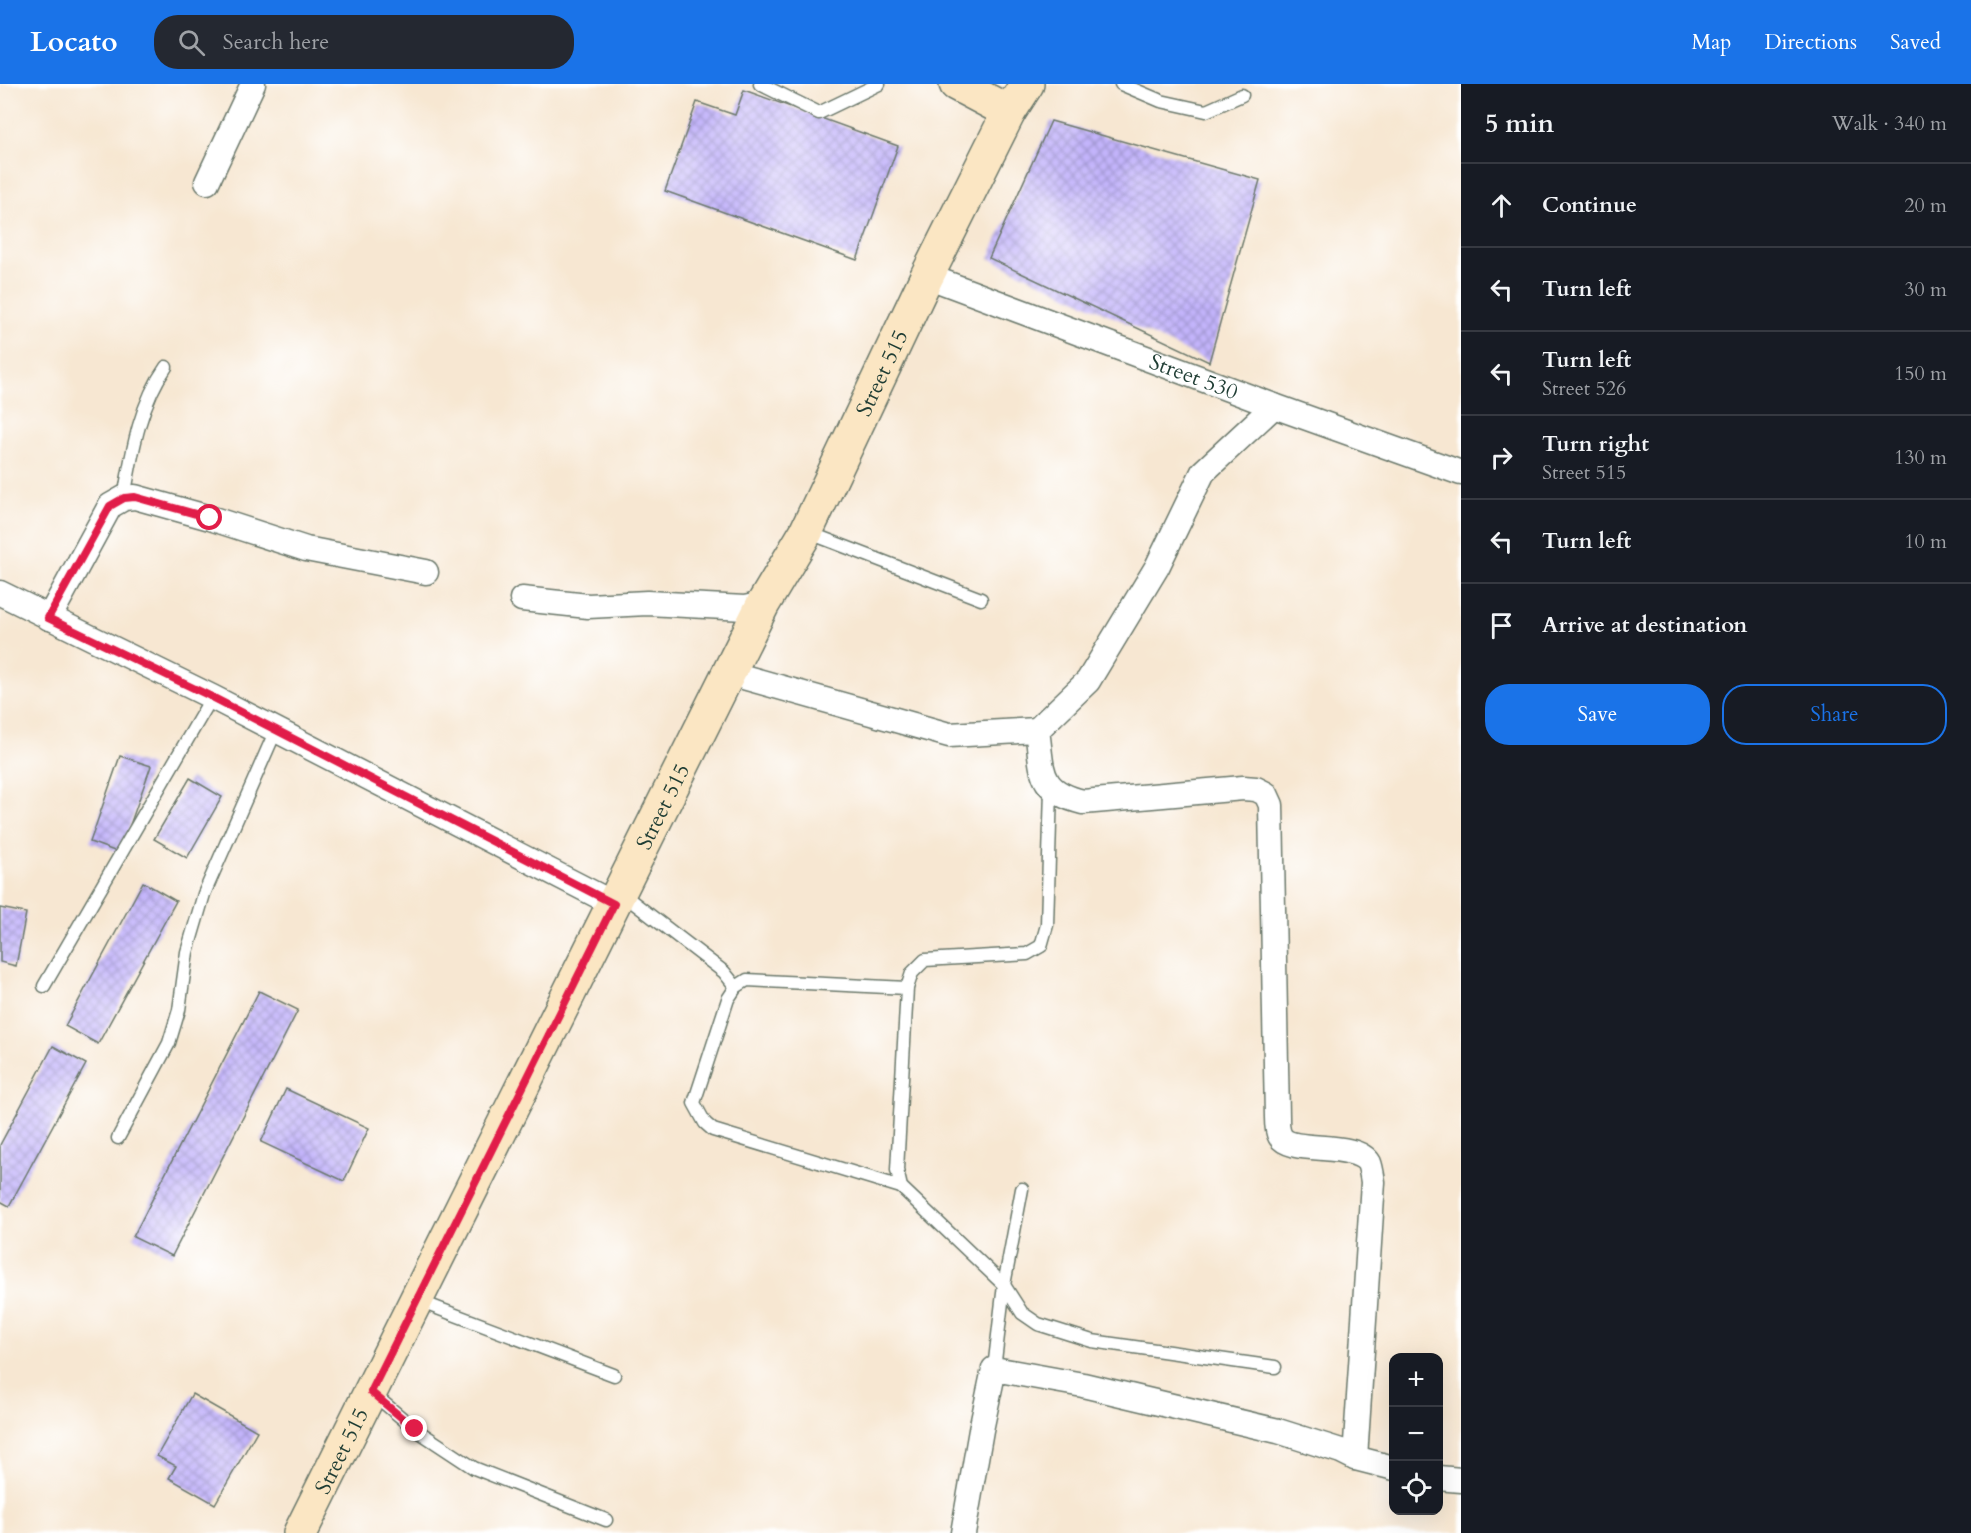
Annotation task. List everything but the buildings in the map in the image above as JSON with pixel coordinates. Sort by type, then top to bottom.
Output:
[{"type":"street","points":[[207,182],[253,84]]},
{"type":"street","points":[[956,84],[1009,112]]},
{"type":"street","name":"Street 515","points":[[300,1533],[729,673],[764,604],[806,532],[927,276],[1009,112],[1027,84]]},
{"type":"street","name":"Street 530","points":[[927,276],[1274,406],[1461,473]]},
{"type":"street","points":[[729,673],[949,735],[1037,730],[1088,681],[1157,567],[1203,472],[1274,406]]},
{"type":"street","points":[[48,618],[110,506],[124,498],[135,497],[152,501],[306,549],[426,572]]},
{"type":"street","points":[[0,593],[617,898]]},
{"type":"street","points":[[522,598],[588,606],[646,603],[745,608],[764,604]]},
{"type":"street","points":[[1037,730],[1044,779],[1051,789],[1065,798],[1083,802],[1242,788],[1256,789],[1266,794],[1271,805],[1276,1106],[1279,1135],[1284,1141],[1295,1144],[1350,1152],[1360,1156],[1370,1164],[1373,1182],[1355,1458]]},
{"type":"street","points":[[963,1533],[994,1369],[1083,1385],[1278,1431],[1341,1451],[1355,1458],[1389,1467]]},
{"type":"street","points":[[1443,1478],[1461,1480]]},
{"type":"lane","points":[[760,84],[819,113],[879,84]]},
{"type":"lane","points":[[1120,84],[1161,101],[1206,111],[1242,95]]},
{"type":"lane","points":[[124,498],[135,438],[154,384],[166,367]]},
{"type":"lane","points":[[806,532],[981,600]]},
{"type":"lane","points":[[44,986],[212,697]]},
{"type":"lane","points":[[118,1138],[169,1043],[179,1010],[187,952],[204,894],[276,730]]},
{"type":"lane","points":[[901,1187],[897,1170],[907,988],[912,973],[925,960],[1027,954],[1041,946],[1047,925],[1051,789]]},
{"type":"lane","points":[[617,898],[716,966],[736,987]]},
{"type":"lane","points":[[907,988],[747,980],[736,987],[728,999],[694,1103],[705,1123],[713,1131],[901,1187],[1004,1285],[1022,1313],[1038,1324],[1092,1341],[1275,1368]]},
{"type":"lane","points":[[994,1369],[1004,1285],[1022,1189]]},
{"type":"lane","points":[[417,1300],[614,1375]]},
{"type":"lane","points":[[371,1392],[415,1429],[474,1468],[606,1520]]},
{"type":"route","points":[[210,518],[135,497],[124,498],[110,506],[48,618],[212,697],[614,904],[371,1392],[415,1429]]}]
